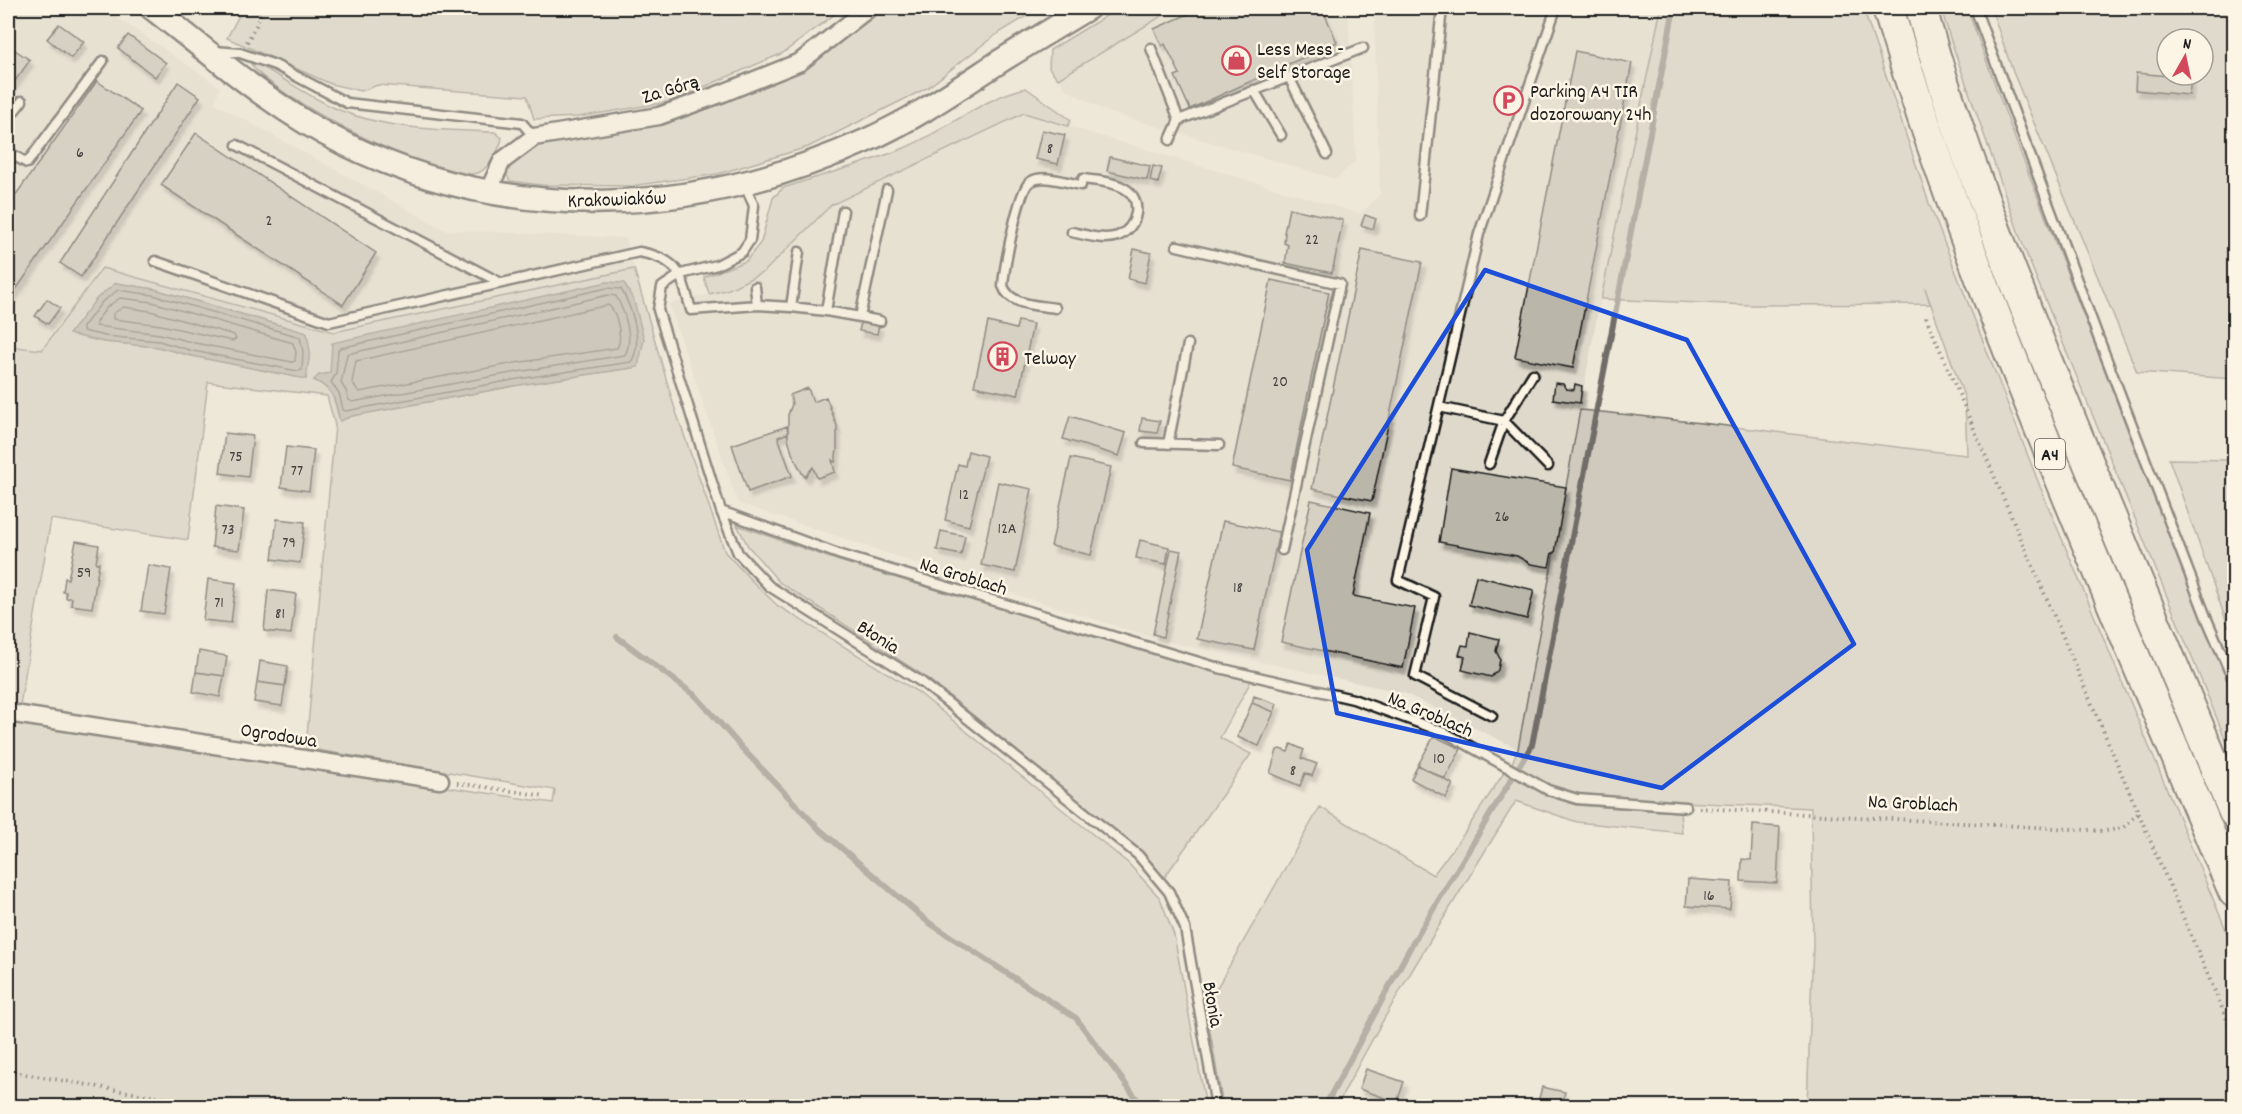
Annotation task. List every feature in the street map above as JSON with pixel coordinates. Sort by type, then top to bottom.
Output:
[{"type":"highway","name":"A4","points":[[1888,8],[1948,192],[1983,285],[2068,498],[2235,892]]},
{"type":"highway","name":"A4","points":[[1921,8],[1954,113],[2012,273],[2071,422],[2235,812]]},
{"type":"main road","name":"Krakowiaków","points":[[152,8],[282,108],[342,143],[394,165],[440,181],[488,192],[566,201],[612,202],[696,193],[745,184],[820,160],[901,124],[1088,8]]},
{"type":"street","name":"Za Górą","points":[[488,192],[502,161],[534,137],[659,116],[723,93],[800,62],[869,8]]},
{"type":"street","name":"Ogrodowa","points":[[8,713],[440,780]]},
{"type":"lane","points":[[1420,216],[1442,8]]},
{"type":"lane","points":[[1492,716],[1415,676],[1434,597],[1398,580],[1479,234],[1556,8]]},
{"type":"lane","points":[[1975,8],[2101,345],[2202,606],[2235,682]]},
{"type":"lane","points":[[1151,48],[1179,120]]},
{"type":"lane","points":[[1170,140],[1179,120],[1363,48]]},
{"type":"lane","points":[[206,50],[240,53],[274,65],[348,103],[522,123],[534,137]]},
{"type":"lane","points":[[8,152],[27,163],[103,61]]},
{"type":"lane","points":[[1289,77],[1327,154]]},
{"type":"lane","points":[[1254,90],[1281,135]]},
{"type":"lane","points":[[8,120],[22,101]]},
{"type":"lane","points":[[237,145],[501,283]]},
{"type":"lane","points":[[1055,308],[1014,300],[1005,292],[1004,286],[1020,196],[1029,182],[1038,179],[1116,185],[1125,188],[1132,195],[1136,205],[1133,223],[1117,236],[1095,237],[1071,232]]},
{"type":"lane","points":[[681,274],[717,265],[742,252],[750,240],[754,206],[745,184]]},
{"type":"lane","points":[[860,317],[886,190]]},
{"type":"lane","points":[[826,311],[843,211]]},
{"type":"lane","points":[[1177,246],[1340,284],[1282,550]]},
{"type":"lane","points":[[156,261],[330,322],[639,252],[663,258],[673,264],[681,274],[691,310],[757,304],[826,311],[880,321]]},
{"type":"lane","points":[[791,307],[799,252]]},
{"type":"lane","name":"Błonia","points":[[681,274],[662,287],[658,310],[721,511],[738,553],[769,586],[923,683],[1138,855],[1168,892],[1185,928],[1216,1107]]},
{"type":"lane","points":[[755,287],[757,304]]},
{"type":"lane","points":[[1168,444],[1188,345]]},
{"type":"lane","points":[[1489,464],[1504,422],[1533,374]]},
{"type":"lane","points":[[1439,407],[1504,422],[1548,466]]},
{"type":"lane","points":[[1144,443],[1219,445]]},
{"type":"lane","name":"Na Groblach","points":[[721,511],[841,555],[1184,658],[1353,699],[1446,733],[1548,790],[1577,800],[1686,807]]},
{"type":"path","points":[[240,53],[257,24],[263,8]]},
{"type":"path","points":[[1926,317],[2235,1036]]},
{"type":"path","points":[[440,780],[545,796]]},
{"type":"path","name":"Na Groblach","points":[[1686,807],[2106,831],[2123,828],[2139,813]]},
{"type":"path","points":[[8,1071],[207,1107]]},
{"type":"highlighted area","points":[[1485,270],[1687,340],[1854,644],[1662,788],[1337,713],[1307,550]]},
{"type":"shaded area","points":[[8,8],[103,8],[220,87],[214,103],[445,230],[626,238],[634,269],[334,332],[102,268],[42,350],[8,346]]},
{"type":"shaded area","points":[[243,8],[843,8],[783,53],[669,102],[578,117],[534,119],[527,96],[378,85],[361,91],[331,84],[227,38]]},
{"type":"shaded area","points":[[878,8],[1040,8],[994,36],[927,88],[808,147],[718,174],[630,186],[541,185],[510,181],[504,170],[529,145],[662,122],[730,99],[812,63]]},
{"type":"shaded area","points":[[1119,8],[1175,8],[1058,79],[1049,68],[1050,50]]},
{"type":"shaded area","points":[[1175,8],[1348,8],[1356,160],[1336,179],[1108,112],[1066,89],[1058,79]]},
{"type":"shaded area","points":[[1374,8],[1661,8],[1596,321],[1518,749],[1404,693],[1160,640],[920,564],[738,503],[669,304],[729,289],[764,272],[831,205],[1024,113],[1361,214],[1380,194]]},
{"type":"shaded area","points":[[1661,8],[1863,8],[1930,206],[2041,489],[2234,949],[2234,1106],[1807,1106],[1813,944],[1811,808],[1597,798],[1548,785],[1512,763],[1518,749],[1580,410],[1967,455],[1965,399],[1925,288],[1930,304],[1751,305],[1601,299]]},
{"type":"shaded area","points":[[1941,8],[1967,8],[2162,518],[2234,693],[2234,760],[2024,248]]},
{"type":"shaded area","points":[[1991,8],[2234,8],[2234,379],[2137,372],[2013,72]]},
{"type":"shaded area","points":[[251,64],[261,66],[318,100],[356,116],[415,128],[495,132],[502,138],[501,142],[490,162],[480,172],[462,174],[433,167],[361,136],[323,116],[265,78]]},
{"type":"shaded area","points":[[1026,88],[1071,120],[1068,126],[1024,113],[831,205],[764,272],[729,289],[709,294],[704,277],[746,261],[761,242],[773,198],[783,188],[902,149],[994,99]]},
{"type":"shaded area","points":[[102,268],[334,332],[634,269],[674,406],[725,552],[778,606],[918,692],[1128,863],[1160,898],[1174,935],[1206,1106],[8,1106],[8,721],[553,803],[555,790],[306,748],[335,425],[327,396],[208,382],[188,540],[51,519],[20,705],[8,703],[8,346],[42,350]],"holes":[[[116,283],[154,289],[307,333],[306,379],[158,347],[104,342],[70,334]],[[638,367],[519,385],[352,416],[340,421],[330,392],[314,380],[331,373]]]},
{"type":"shaded area","points":[[2169,459],[2234,460],[2234,629],[2228,626]]},
{"type":"shaded area","points":[[737,525],[836,560],[1220,674],[1251,681],[1220,738],[1251,754],[1164,878],[1117,832],[926,677],[779,582],[748,546]]},
{"type":"shaded area","points":[[1505,771],[1522,782],[1576,805],[1680,812],[1682,833],[1577,822],[1516,801],[1401,990],[1337,1106],[1223,1106],[1206,1007],[1320,807],[1433,875],[1463,835]]},
{"type":"water","points":[[607,282],[624,283],[634,301],[644,339],[638,367],[519,385],[352,416],[340,421],[333,396],[314,380],[319,375],[330,373],[332,343]]},
{"type":"water","points":[[116,283],[154,289],[307,333],[310,352],[306,379],[158,347],[104,342],[69,334],[97,298]]},
{"type":"building","name":"Less Mess - Self Storage","points":[[1202,8],[1322,8],[1337,42],[1190,109],[1175,76],[1180,74],[1165,44],[1162,46],[1154,29]]},
{"type":"building","points":[[59,24],[84,42],[71,58],[47,39]]},
{"type":"building","points":[[128,35],[166,63],[155,77],[118,48]]},
{"type":"building","points":[[15,50],[30,60],[8,91],[8,60]]},
{"type":"building","points":[[1575,51],[1632,63],[1573,368],[1515,357]]},
{"type":"building","points":[[2136,73],[2155,75],[2155,87],[2190,87],[2189,95],[2135,90]]},
{"type":"building","points":[[97,81],[141,111],[8,301],[8,191],[15,196]]},
{"type":"building","points":[[178,82],[200,97],[81,277],[60,263]]},
{"type":"building","points":[[1042,130],[1065,135],[1058,164],[1035,159]]},
{"type":"building","points":[[196,133],[376,253],[343,305],[161,185]]},
{"type":"building","points":[[1110,157],[1150,166],[1147,180],[1107,171]]},
{"type":"building","points":[[1153,166],[1162,168],[1158,183],[1150,181]]},
{"type":"building","points":[[1289,208],[1343,220],[1332,273],[1285,263],[1288,245],[1284,243],[1284,233]]},
{"type":"building","points":[[1365,215],[1376,219],[1373,229],[1361,225]]},
{"type":"building","points":[[1134,249],[1151,253],[1145,283],[1128,279]]},
{"type":"building","points":[[1362,250],[1422,262],[1372,501],[1312,489]]},
{"type":"building","points":[[1271,280],[1329,292],[1290,480],[1232,468]]},
{"type":"building","points":[[47,299],[60,308],[48,324],[35,316]]},
{"type":"building","name":"Telway","points":[[1018,321],[1033,324],[1018,395],[974,386],[988,322],[1016,329]]},
{"type":"building","points":[[861,322],[879,325],[877,334],[859,331]]},
{"type":"building","points":[[1555,383],[1563,384],[1566,389],[1574,390],[1575,384],[1582,386],[1580,403],[1553,399]]},
{"type":"building","points":[[808,388],[813,402],[826,397],[837,426],[835,462],[832,460],[835,472],[817,478],[813,467],[805,477],[802,473],[792,453],[788,438],[788,415],[792,404],[790,395]]},
{"type":"building","points":[[1070,416],[1126,433],[1119,456],[1063,439]]},
{"type":"building","points":[[1142,418],[1160,421],[1157,433],[1140,431]]},
{"type":"building","points":[[787,426],[788,433],[778,437],[792,476],[748,492],[732,445]]},
{"type":"building","points":[[225,433],[253,436],[248,477],[220,473]]},
{"type":"building","points":[[286,447],[314,450],[309,491],[281,487]]},
{"type":"building","points":[[968,451],[986,456],[969,526],[945,520],[958,464],[965,466]]},
{"type":"building","points":[[1071,458],[1111,467],[1091,555],[1051,546]]},
{"type":"building","points":[[1451,468],[1566,487],[1555,553],[1552,553],[1549,567],[1531,564],[1517,556],[1439,542]]},
{"type":"building","points":[[998,482],[1032,489],[1015,572],[981,565]]},
{"type":"building","points":[[1311,500],[1370,513],[1353,596],[1415,608],[1403,668],[1281,642]]},
{"type":"building","points":[[216,506],[244,510],[239,550],[212,547]]},
{"type":"building","points":[[277,519],[305,522],[300,563],[272,559]]},
{"type":"building","points":[[1223,521],[1279,532],[1254,650],[1197,639]]},
{"type":"building","points":[[941,531],[965,536],[961,555],[937,550]]},
{"type":"building","points":[[1140,540],[1169,547],[1166,564],[1136,558]]},
{"type":"building","points":[[76,541],[99,545],[96,563],[99,563],[92,608],[71,605],[72,598],[66,598],[66,592],[63,592]]},
{"type":"building","points":[[1171,549],[1181,551],[1163,637],[1153,634]]},
{"type":"building","points":[[148,565],[171,569],[164,614],[141,611]]},
{"type":"building","points":[[1476,576],[1534,590],[1527,619],[1469,605]]},
{"type":"building","points":[[208,579],[236,583],[231,623],[203,620]]},
{"type":"building","points":[[268,590],[296,594],[291,634],[264,631]]},
{"type":"building","points":[[1470,632],[1499,639],[1496,651],[1500,659],[1498,670],[1491,677],[1462,670],[1465,657],[1459,655],[1462,645],[1468,646]]},
{"type":"building","points":[[199,651],[227,656],[224,676],[196,672]]},
{"type":"building","points":[[260,661],[288,666],[285,686],[257,682]]},
{"type":"building","points":[[196,672],[224,676],[220,697],[193,692]]},
{"type":"building","points":[[257,682],[285,686],[282,706],[254,702]]},
{"type":"building","points":[[1254,696],[1277,704],[1274,712],[1252,703]]},
{"type":"building","points":[[1252,703],[1274,712],[1259,746],[1237,737]]},
{"type":"building","points":[[1434,736],[1461,749],[1445,779],[1418,765]]},
{"type":"building","points":[[1291,744],[1304,750],[1301,758],[1317,764],[1312,776],[1305,773],[1300,786],[1270,773],[1277,750],[1288,752]]},
{"type":"building","points":[[1418,765],[1453,784],[1446,798],[1411,779]]},
{"type":"building","points":[[1753,825],[1780,827],[1777,883],[1741,881],[1742,859],[1751,860]]},
{"type":"building","points":[[1688,879],[1732,882],[1730,909],[1686,906]]},
{"type":"building","points":[[1366,1069],[1404,1082],[1397,1102],[1359,1089]]},
{"type":"building","points":[[1542,1087],[1565,1092],[1562,1106],[1537,1106]]},
{"type":"building","points":[[1382,1097],[1397,1102],[1395,1106],[1378,1106]]},
{"type":"waterway","points":[[1325,1106],[1411,946],[1532,745],[1674,8]]},
{"type":"waterway","points":[[617,637],[697,697],[818,828],[928,922],[1076,1018],[1142,1106]]},
{"type":"place","name":"Less Mess - Self Storage","points":[[1236,60]]},
{"type":"place","name":"Parking A4 TIR dozorowany 24h","points":[[1509,101]]},
{"type":"place","name":"Telway","points":[[1003,357]]}]
